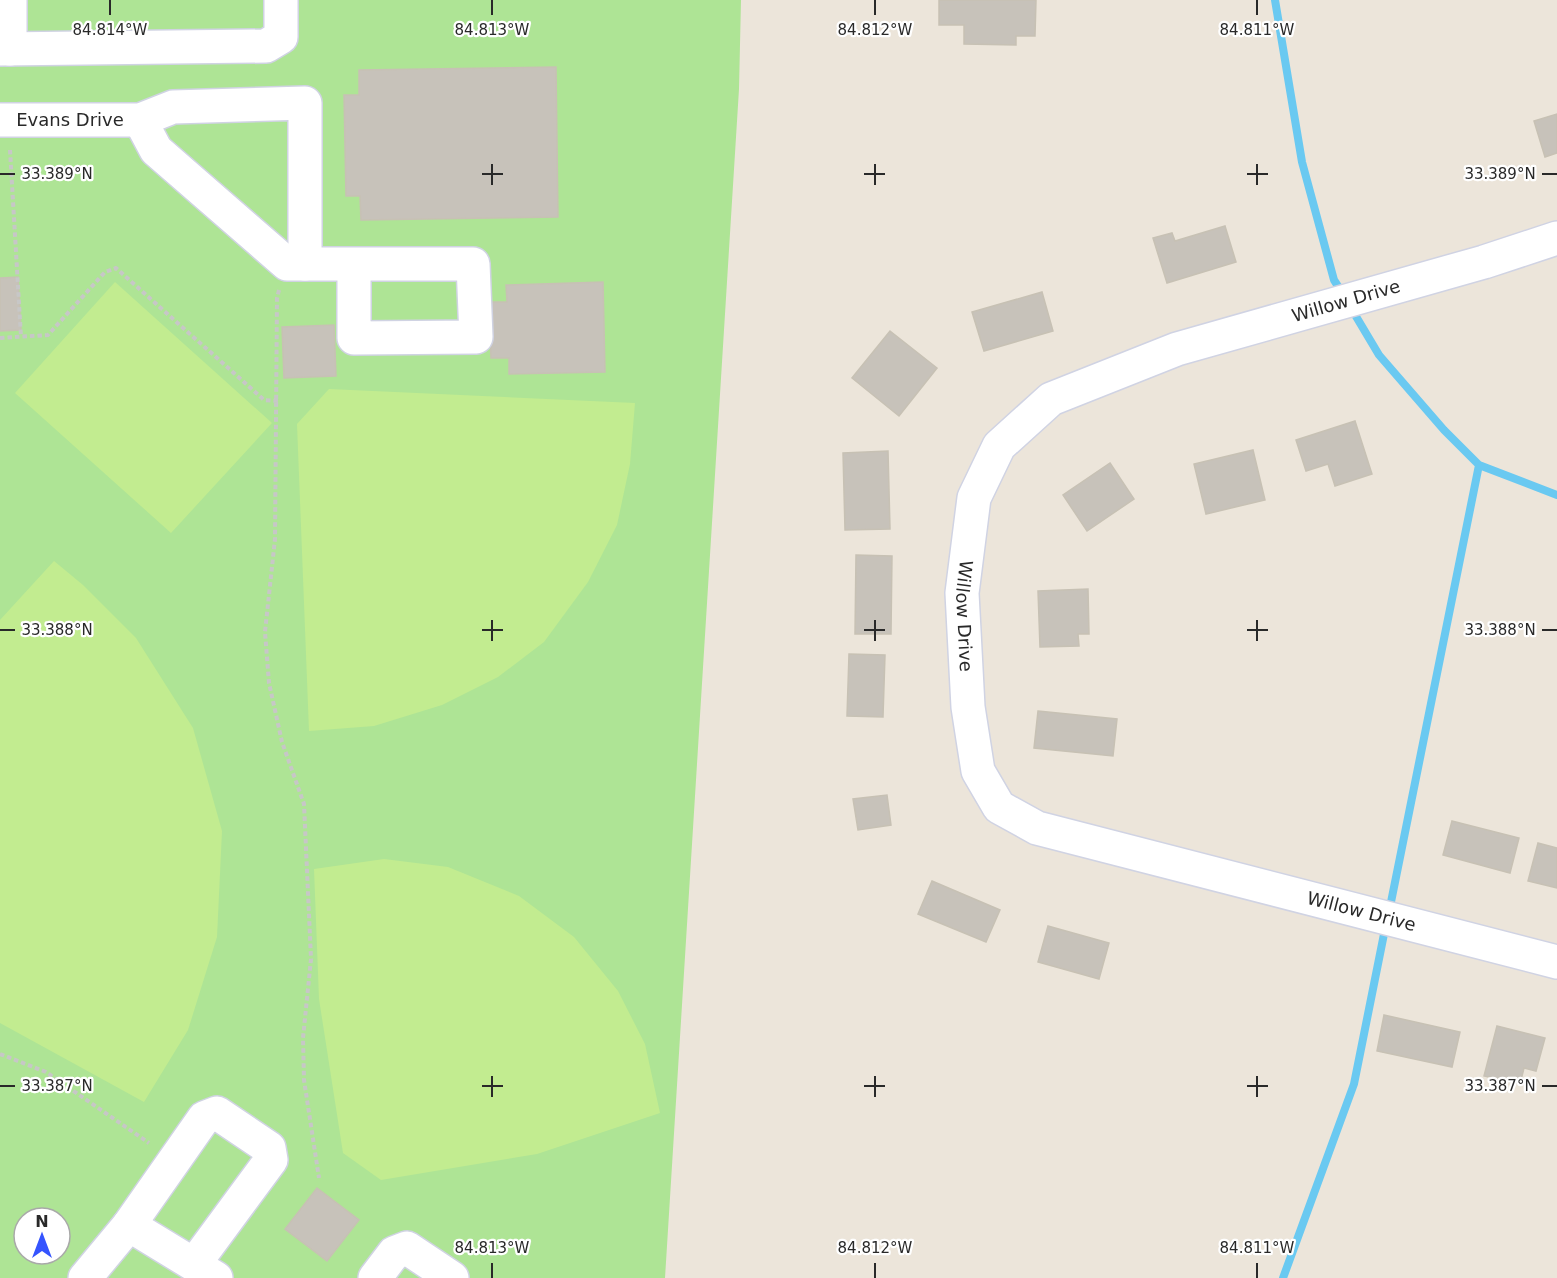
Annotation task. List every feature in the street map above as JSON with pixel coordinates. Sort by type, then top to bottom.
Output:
[{"type":"street","points":[[10,0],[5,49],[266,46],[281,37],[281,0]]},
{"type":"street","points":[[296,264],[305,103],[172,107],[140,120],[156,150],[296,264],[354,264],[473,264],[476,337],[354,338],[354,264]]},
{"type":"street","name":"Evans Drive","points":[[4,120],[140,120]]},
{"type":"street","name":"Willow Drive","points":[[1557,238],[1484,262],[1177,349],[1051,399],[999,446],[974,498],[962,593],[968,707],[978,771],[999,807],[1037,828],[1557,962]]},
{"type":"street","points":[[85,1278],[129,1225],[204,1118],[216,1113],[269,1148],[271,1160],[205,1270],[129,1225]]},
{"type":"street","points":[[375,1278],[394,1253],[407,1248],[452,1278]]},
{"type":"path","points":[[4,120],[21,338]]},
{"type":"path","points":[[296,264],[277,298],[278,401],[275,539],[265,632],[269,683],[282,742],[304,804],[311,959],[310,989],[303,1038],[304,1080],[319,1178]]},
{"type":"path","points":[[0,338],[48,335],[105,272],[116,268],[264,400],[278,401]]},
{"type":"path","points":[[0,1054],[46,1072],[175,1160]]},
{"type":"green space","points":[[0,0],[741,0],[739,89],[665,1278],[0,1278]]},
{"type":"green space","points":[[115,282],[272,423],[171,533],[15,393]]},
{"type":"green space","points":[[329,389],[635,403],[630,464],[617,525],[588,582],[544,642],[498,677],[442,705],[374,726],[309,731],[297,424]]},
{"type":"green space","points":[[54,561],[83,585],[136,638],[193,728],[222,831],[217,937],[188,1030],[144,1102],[0,1023],[0,620]]},
{"type":"green space","points":[[384,859],[448,867],[519,896],[574,937],[618,991],[645,1044],[660,1113],[537,1154],[381,1180],[343,1153],[319,999],[314,869]]},
{"type":"building","points":[[939,0],[1036,0],[1035,36],[1016,36],[1016,45],[964,44],[964,25],[939,25]]},
{"type":"building","points":[[556,67],[558,217],[361,220],[360,196],[346,196],[344,95],[359,95],[359,70]]},
{"type":"building","points":[[1557,114],[1557,153],[1545,157],[1534,121]]},
{"type":"building","points":[[1225,226],[1236,262],[1167,283],[1153,238],[1172,233],[1175,241]]},
{"type":"building","points":[[18,277],[21,330],[0,331],[0,278]]},
{"type":"building","points":[[603,282],[605,372],[509,374],[509,358],[491,358],[489,302],[507,302],[506,285]]},
{"type":"building","points":[[1042,292],[1053,331],[984,351],[972,312]]},
{"type":"building","points":[[334,325],[336,376],[284,378],[282,327]]},
{"type":"building","points":[[890,331],[937,368],[899,416],[852,378]]},
{"type":"building","points":[[1355,421],[1372,474],[1335,486],[1328,464],[1306,471],[1296,440]]},
{"type":"building","points":[[1253,450],[1265,500],[1206,514],[1194,464]]},
{"type":"building","points":[[888,451],[890,529],[845,530],[843,453]]},
{"type":"building","points":[[1110,463],[1134,499],[1087,531],[1063,495]]},
{"type":"building","points":[[856,555],[892,556],[891,634],[855,634]]},
{"type":"building","points":[[1088,589],[1089,634],[1078,634],[1079,646],[1040,647],[1038,591]]},
{"type":"building","points":[[849,654],[885,655],[883,717],[847,716]]},
{"type":"building","points":[[1038,711],[1117,719],[1113,756],[1034,748]]},
{"type":"building","points":[[887,795],[891,825],[858,830],[853,799]]},
{"type":"building","points":[[1452,821],[1519,838],[1510,873],[1443,855]]},
{"type":"building","points":[[1538,843],[1557,848],[1557,888],[1528,881]]},
{"type":"building","points":[[932,881],[1000,910],[986,942],[918,914]]},
{"type":"building","points":[[1048,926],[1109,943],[1099,979],[1038,962]]},
{"type":"building","points":[[1384,1015],[1460,1032],[1452,1067],[1377,1051]]},
{"type":"building","points":[[1497,1026],[1545,1038],[1536,1071],[1524,1068],[1520,1084],[1484,1076]]},
{"type":"building","points":[[317,1188],[359,1220],[327,1261],[285,1229]]},
{"type":"waterway","points":[[1275,0],[1302,162],[1334,280],[1343,294]]},
{"type":"waterway","points":[[1351,308],[1379,355],[1444,430],[1479,465],[1557,495]]},
{"type":"waterway","points":[[1389,912],[1479,465]]},
{"type":"waterway","points":[[1283,1278],[1354,1084],[1386,924]]}]
